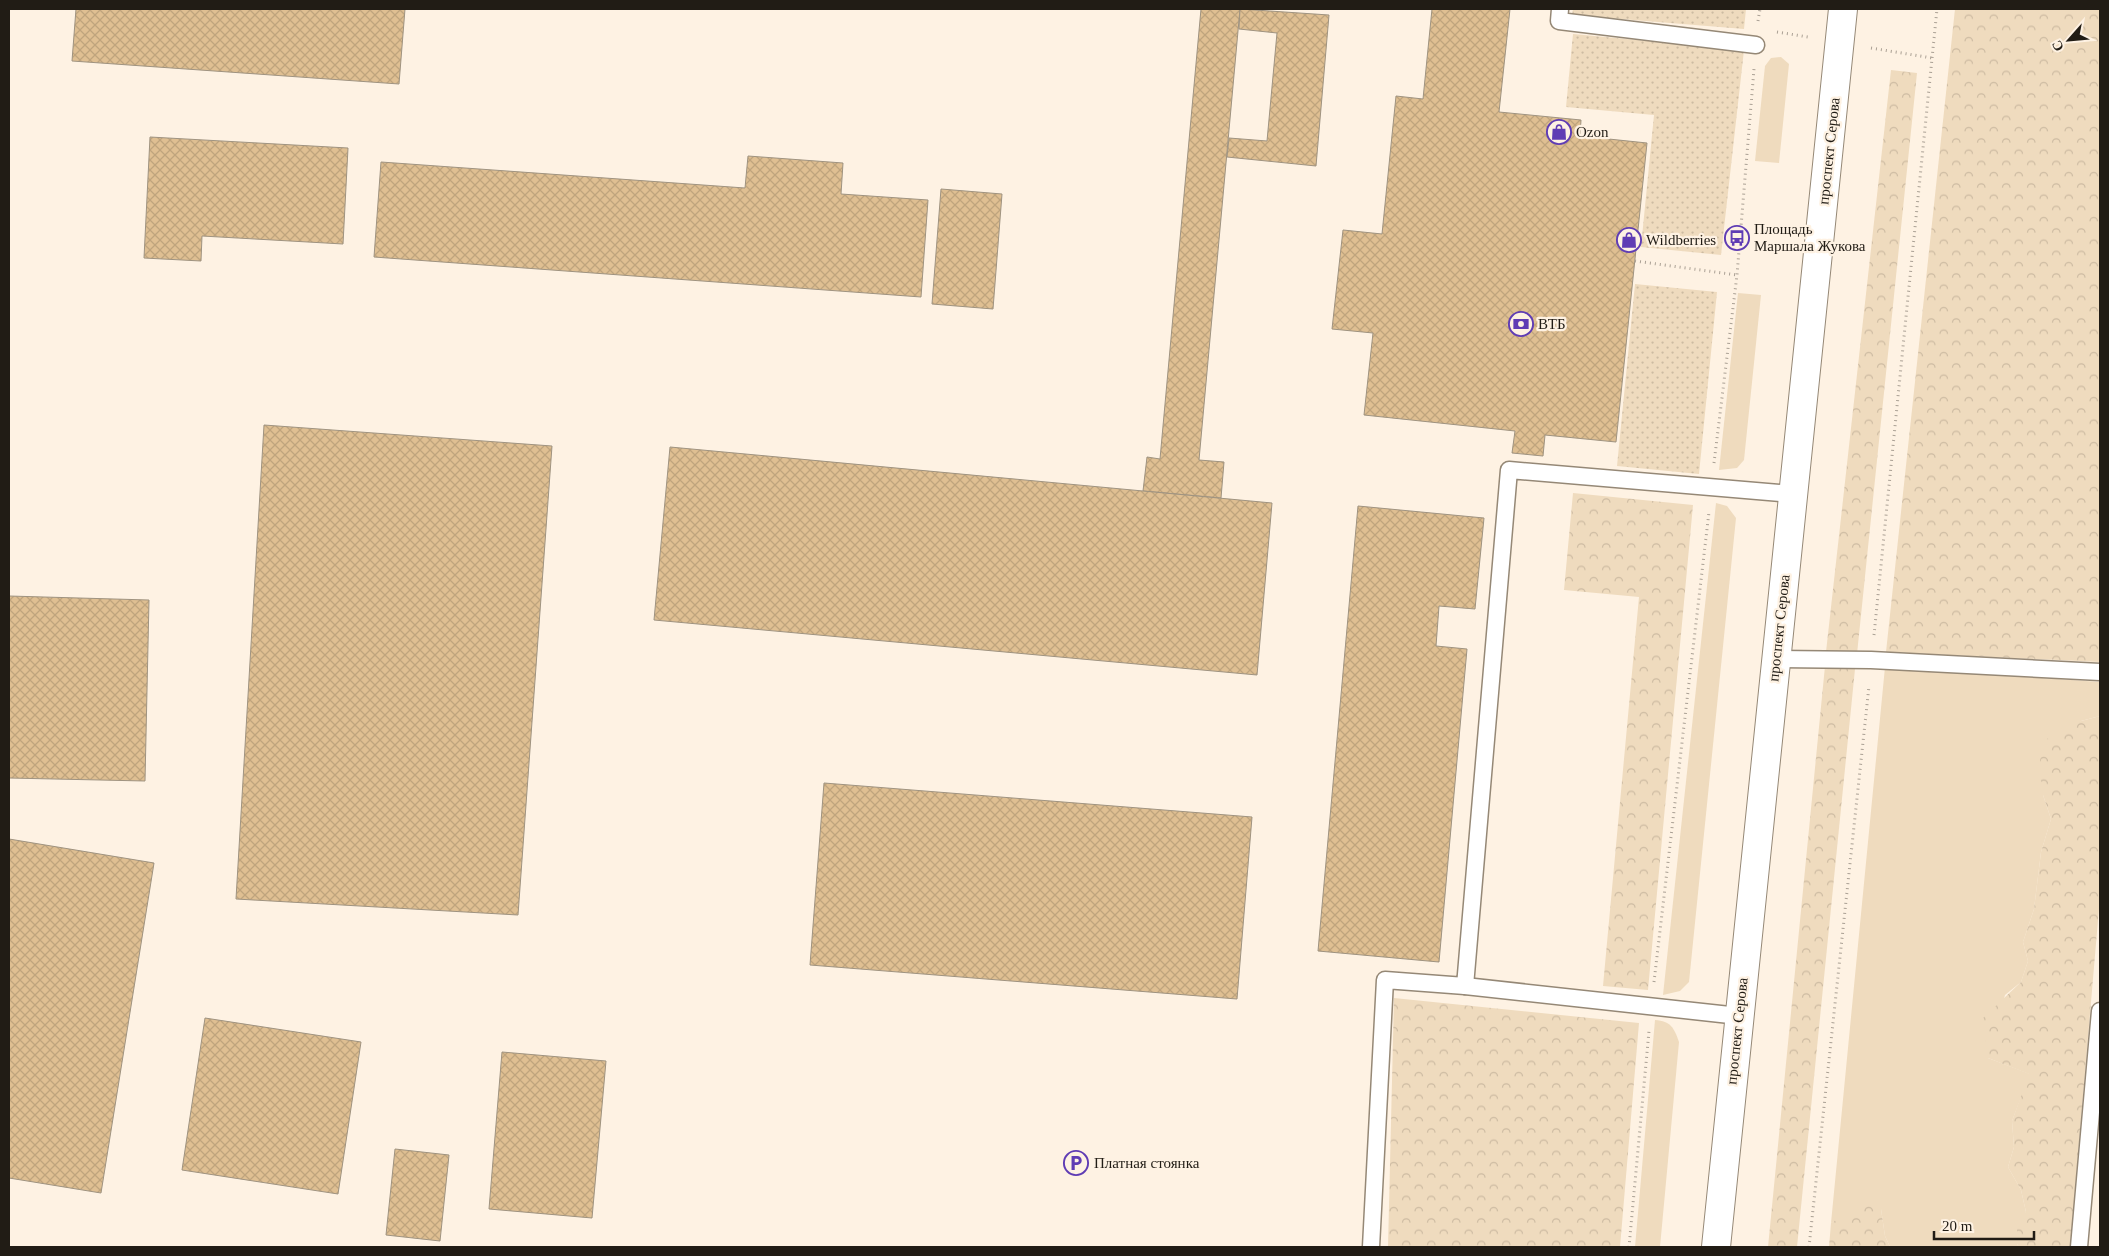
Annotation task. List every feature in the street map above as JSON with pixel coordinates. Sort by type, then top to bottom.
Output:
[{"type":"main road","name":"проспект Серова","points":[[1716,1247],[1792,494],[1844,9]]},
{"type":"lane","points":[[1560,9],[1559,21],[1756,45]]},
{"type":"lane","points":[[1465,986],[1509,470],[1792,494]]},
{"type":"lane","points":[[1776,658],[1871,660],[2100,672]]},
{"type":"lane","points":[[1370,1247],[1385,980],[1465,986],[1739,1016]]},
{"type":"lane","points":[[2079,1247],[2100,1011]]},
{"type":"path","points":[[1629,1247],[1652,1007],[1737,275],[1760,9]]},
{"type":"path","points":[[1809,1247],[1937,9]]},
{"type":"path","points":[[1635,261],[1737,275]]},
{"type":"green space","points":[[1573,9],[1746,9],[1744,29],[1572,15]]},
{"type":"green space","points":[[1955,9],[2100,9],[2100,662],[1886,652]]},
{"type":"green space","points":[[1573,34],[1744,50],[1721,255],[1641,247],[1654,115],[1566,107]]},
{"type":"green space","points":[[1781,57],[1789,64],[1779,163],[1755,161],[1765,66],[1771,58]]},
{"type":"green space","points":[[1891,70],[1917,73],[1857,654],[1826,652]]},
{"type":"green space","points":[[1635,284],[1717,292],[1699,474],[1617,466]]},
{"type":"green space","points":[[1738,293],[1761,295],[1744,460],[1737,468],[1719,470]]},
{"type":"green space","points":[[1573,493],[1693,505],[1648,990],[1603,986],[1639,597],[1564,590]]},
{"type":"green space","points":[[1716,503],[1727,506],[1736,518],[1689,982],[1680,991],[1663,995]]},
{"type":"green space","points":[[1825,666],[1855,669],[1797,1247],[1768,1247]]},
{"type":"green space","points":[[1885,667],[2100,682],[2100,716],[2081,721],[2043,795],[2051,819],[2041,852],[2034,909],[2023,942],[2028,961],[2021,982],[2005,995],[1988,1058],[2030,1074],[2012,1121],[2014,1147],[2008,1167],[2021,1190],[2026,1212],[2017,1244],[2019,1247],[1890,1247],[1885,1236],[1881,1209],[1848,1215],[1831,1223]]},
{"type":"green space","points":[[2100,716],[2100,897],[2070,1247],[2019,1247],[2017,1244],[2017,1223],[2026,1212],[2021,1190],[2008,1167],[2014,1147],[2012,1121],[2029,1074],[1988,1058],[1983,1018],[2021,982],[2028,961],[2023,942],[2034,909],[2041,852],[2051,819],[2043,795],[2039,768],[2043,741],[2081,721]]},
{"type":"green space","points":[[1394,998],[1639,1023],[1620,1247],[1388,1247]]},
{"type":"green space","points":[[1655,1020],[1665,1022],[1671,1026],[1679,1042],[1660,1247],[1635,1247]]},
{"type":"green space","points":[[1870,1200],[1881,1209],[1885,1236],[1890,1247],[1829,1247],[1831,1223]]},
{"type":"building","points":[[76,9],[405,9],[399,84],[72,61]]},
{"type":"building","points":[[1201,9],[1240,9],[1199,460],[1224,462],[1221,498],[1143,491],[1147,457],[1160,459]]},
{"type":"building","points":[[1240,9],[1329,15],[1316,166],[1227,157],[1229,138],[1267,141],[1277,33],[1239,29]]},
{"type":"building","points":[[1432,9],[1510,9],[1499,112],[1581,120],[1580,136],[1647,143],[1616,442],[1545,435],[1543,456],[1512,453],[1515,431],[1364,415],[1373,333],[1332,329],[1343,230],[1382,234],[1396,96],[1423,99]]},
{"type":"building","points":[[150,137],[348,148],[343,244],[202,236],[201,261],[144,258]]},
{"type":"building","points":[[748,156],[843,163],[841,194],[928,200],[921,297],[374,257],[381,162],[745,188]]},
{"type":"building","points":[[941,189],[1002,194],[993,309],[932,304]]},
{"type":"building","points":[[264,425],[552,446],[518,915],[236,899]]},
{"type":"building","points":[[670,447],[1272,503],[1257,675],[654,620]]},
{"type":"building","points":[[1358,506],[1484,518],[1475,609],[1439,606],[1436,646],[1467,649],[1439,962],[1318,951]]},
{"type":"building","points":[[9,596],[149,600],[145,781],[9,778]]},
{"type":"building","points":[[824,783],[1252,817],[1237,999],[810,965]]},
{"type":"building","points":[[9,839],[154,863],[101,1193],[9,1178]]},
{"type":"building","points":[[205,1018],[361,1042],[338,1194],[182,1170]]},
{"type":"building","points":[[502,1052],[606,1061],[592,1218],[489,1209]]},
{"type":"building","points":[[395,1149],[449,1155],[440,1241],[386,1235]]},
{"type":"place","name":"Ozon","points":[[1559,132]]},
{"type":"place","name":"Площадь Маршала Жукова","points":[[1737,238]]},
{"type":"place","name":"Wildberries","points":[[1629,240]]},
{"type":"place","name":"ВТБ","points":[[1521,324]]},
{"type":"place","name":"Платная стоянка","points":[[1076,1163]]}]
